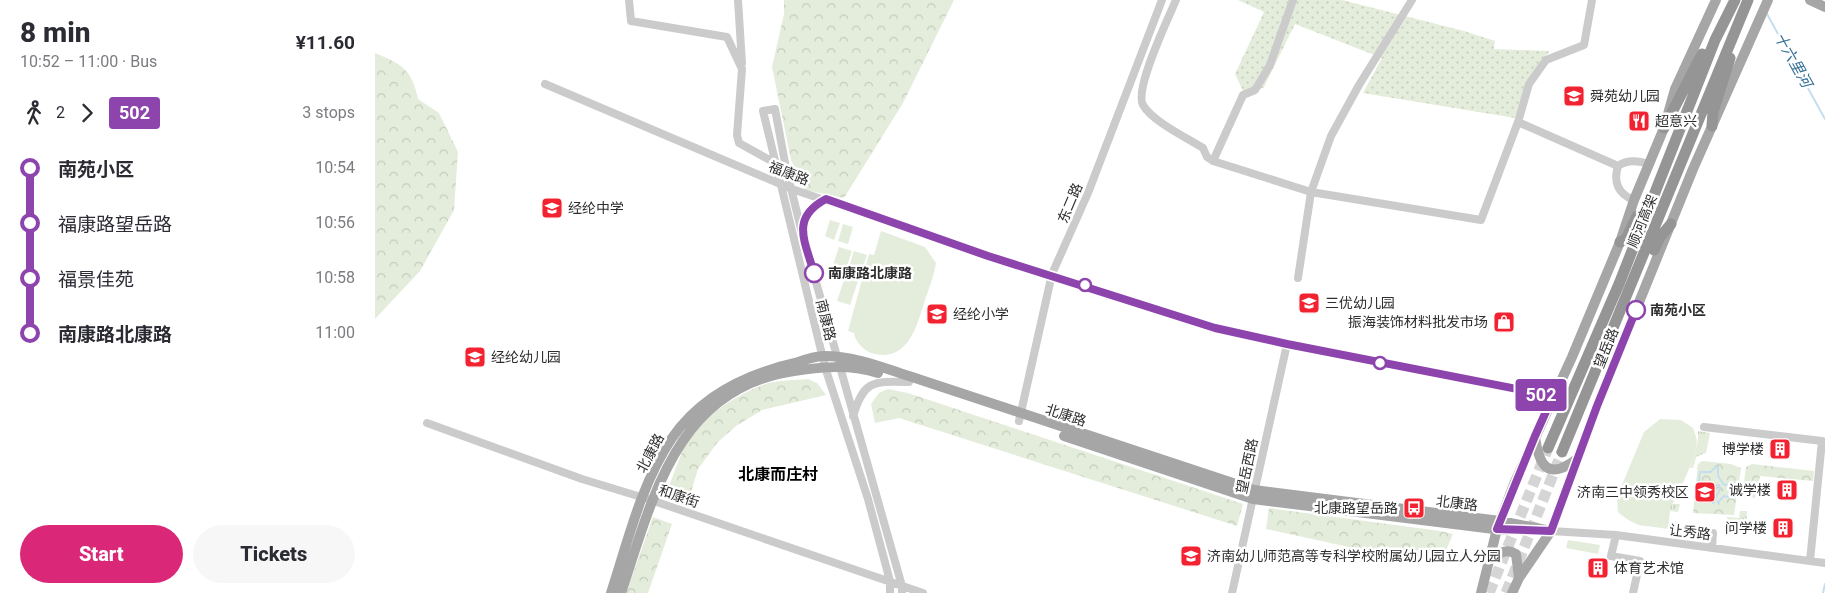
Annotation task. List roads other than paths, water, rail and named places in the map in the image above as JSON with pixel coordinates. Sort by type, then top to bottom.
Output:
[{"type":"highway","name":"顺河高架","points":[[1548,448],[1619,284],[1653,193],[1715,40],[1735,0]]},
{"type":"highway","name":"顺河高架","points":[[1562,452],[1748,0]]},
{"type":"highway","points":[[1713,126],[1713,112],[1730,58],[1732,38]]},
{"type":"highway","points":[[1664,128],[1701,57],[1715,40]]},
{"type":"highway","points":[[1620,242],[1626,239],[1647,197],[1653,193]]},
{"type":"highway","points":[[1637,273],[1645,268],[1661,237],[1671,224]]},
{"type":"main road","name":"望岳路","points":[[1481,593],[1499,525],[1535,436],[1620,242],[1634,200],[1664,128],[1675,89],[1716,0]]},
{"type":"main road","name":"望岳路","points":[[1512,593],[1519,578],[1551,531],[1577,459],[1671,224],[1713,126],[1726,90],[1752,38],[1768,0]]},
{"type":"main road","points":[[1810,0],[1825,7]]},
{"type":"main road","name":"北康路","points":[[611,593],[673,438],[694,414],[718,393],[766,369],[823,356],[837,362],[909,382],[1253,495],[1551,531]]},
{"type":"main road","name":"北康路","points":[[621,593],[647,499],[691,427],[707,412],[739,388],[761,378],[785,372],[825,368],[837,362],[857,360],[1020,418]]},
{"type":"main road","points":[[1535,436],[1538,456],[1543,464],[1551,469],[1561,469],[1577,459]]},
{"type":"main road","points":[[1491,558],[1501,552],[1511,550],[1518,560],[1519,578]]},
{"type":"street","points":[[629,0],[631,21],[727,37],[742,69]]},
{"type":"street","points":[[738,0],[742,69],[737,135],[739,143],[786,168]]},
{"type":"street","name":"东二路","points":[[1020,418],[1052,274],[1088,193],[1162,0]]},
{"type":"street","points":[[1176,0],[1145,77],[1141,91],[1142,104],[1150,114],[1203,148],[1213,161],[1311,192],[1481,220],[1518,122],[1529,84],[1546,60],[1584,45],[1592,0]]},
{"type":"street","points":[[1213,161],[1243,95],[1255,90],[1270,65],[1293,0]]},
{"type":"street","points":[[1297,278],[1311,192],[1331,136],[1359,85],[1412,0]]},
{"type":"street","name":"福康路","points":[[545,84],[792,189],[826,199],[988,256],[1052,274],[1215,328],[1553,396]]},
{"type":"street","name":"南康路","points":[[890,593],[890,581],[865,491],[825,368],[779,184],[763,111],[775,109],[786,168],[801,229],[902,589]]},
{"type":"street","points":[[1518,122],[1618,166]]},
{"type":"street","points":[[1634,200],[1626,197],[1615,182],[1618,166],[1624,162],[1634,161],[1650,164]]},
{"type":"street","points":[[801,229],[806,214],[826,199]]},
{"type":"street","name":"望岳西路","points":[[1232,593],[1287,344]]},
{"type":"street","points":[[853,416],[859,398],[871,384],[882,381],[909,382]]},
{"type":"street","name":"和康街","points":[[427,423],[582,479],[890,581],[902,589],[923,593]]},
{"type":"street","points":[[1704,427],[1822,441],[1810,560]]},
{"type":"street","name":"让秀路","points":[[1551,531],[1615,535],[1823,562]]},
{"type":"street","points":[[1712,548],[1713,533]]},
{"type":"street","points":[[1615,535],[1611,556],[1640,561],[1633,593]]},
{"type":"waterway","name":"十六里河","points":[[1767,14],[1825,119]]},
{"type":"waterway","points":[[1713,503],[1720,489],[1719,485],[1701,489],[1698,487],[1700,472],[1711,472],[1715,467],[1718,467],[1718,476],[1724,485],[1736,483],[1736,496],[1733,498],[1724,496],[1718,502],[1719,504]]},
{"type":"waterway","points":[[1823,593],[1825,584]]},
{"type":"tunnel","points":[[1489,593],[1548,448]]},
{"type":"tunnel","points":[[1506,593],[1562,452]]},
{"type":"place","name":"舜苑幼儿园","points":[[1574,96]]},
{"type":"place","name":"超意兴","points":[[1639,121]]},
{"type":"place","name":"经纶中学","points":[[552,208]]},
{"type":"place","name":"南康路北康路","points":[[814,273]]},
{"type":"place","name":"三优幼儿园","points":[[1309,303]]},
{"type":"place","name":"南苑小区","points":[[1636,310]]},
{"type":"place","name":"经纶小学","points":[[937,314]]},
{"type":"place","name":"振海装饰材料批发市场","points":[[1504,322]]},
{"type":"place","name":"经纶幼儿园","points":[[475,357]]},
{"type":"place","name":"博学楼","points":[[1780,449]]},
{"type":"place","name":"诚学楼","points":[[1787,490]]},
{"type":"place","name":"济南三中领秀校区","points":[[1705,492]]},
{"type":"place","name":"北康路望岳路","points":[[1414,508]]},
{"type":"place","name":"问学楼","points":[[1783,528]]},
{"type":"place","name":"济南幼儿师范高等专科学校附属幼儿园立人分园","points":[[1191,556]]},
{"type":"place","name":"体育艺术馆","points":[[1598,568]]},
{"type":"district","name":"北康而庄村","points":[[778,474]]}]
